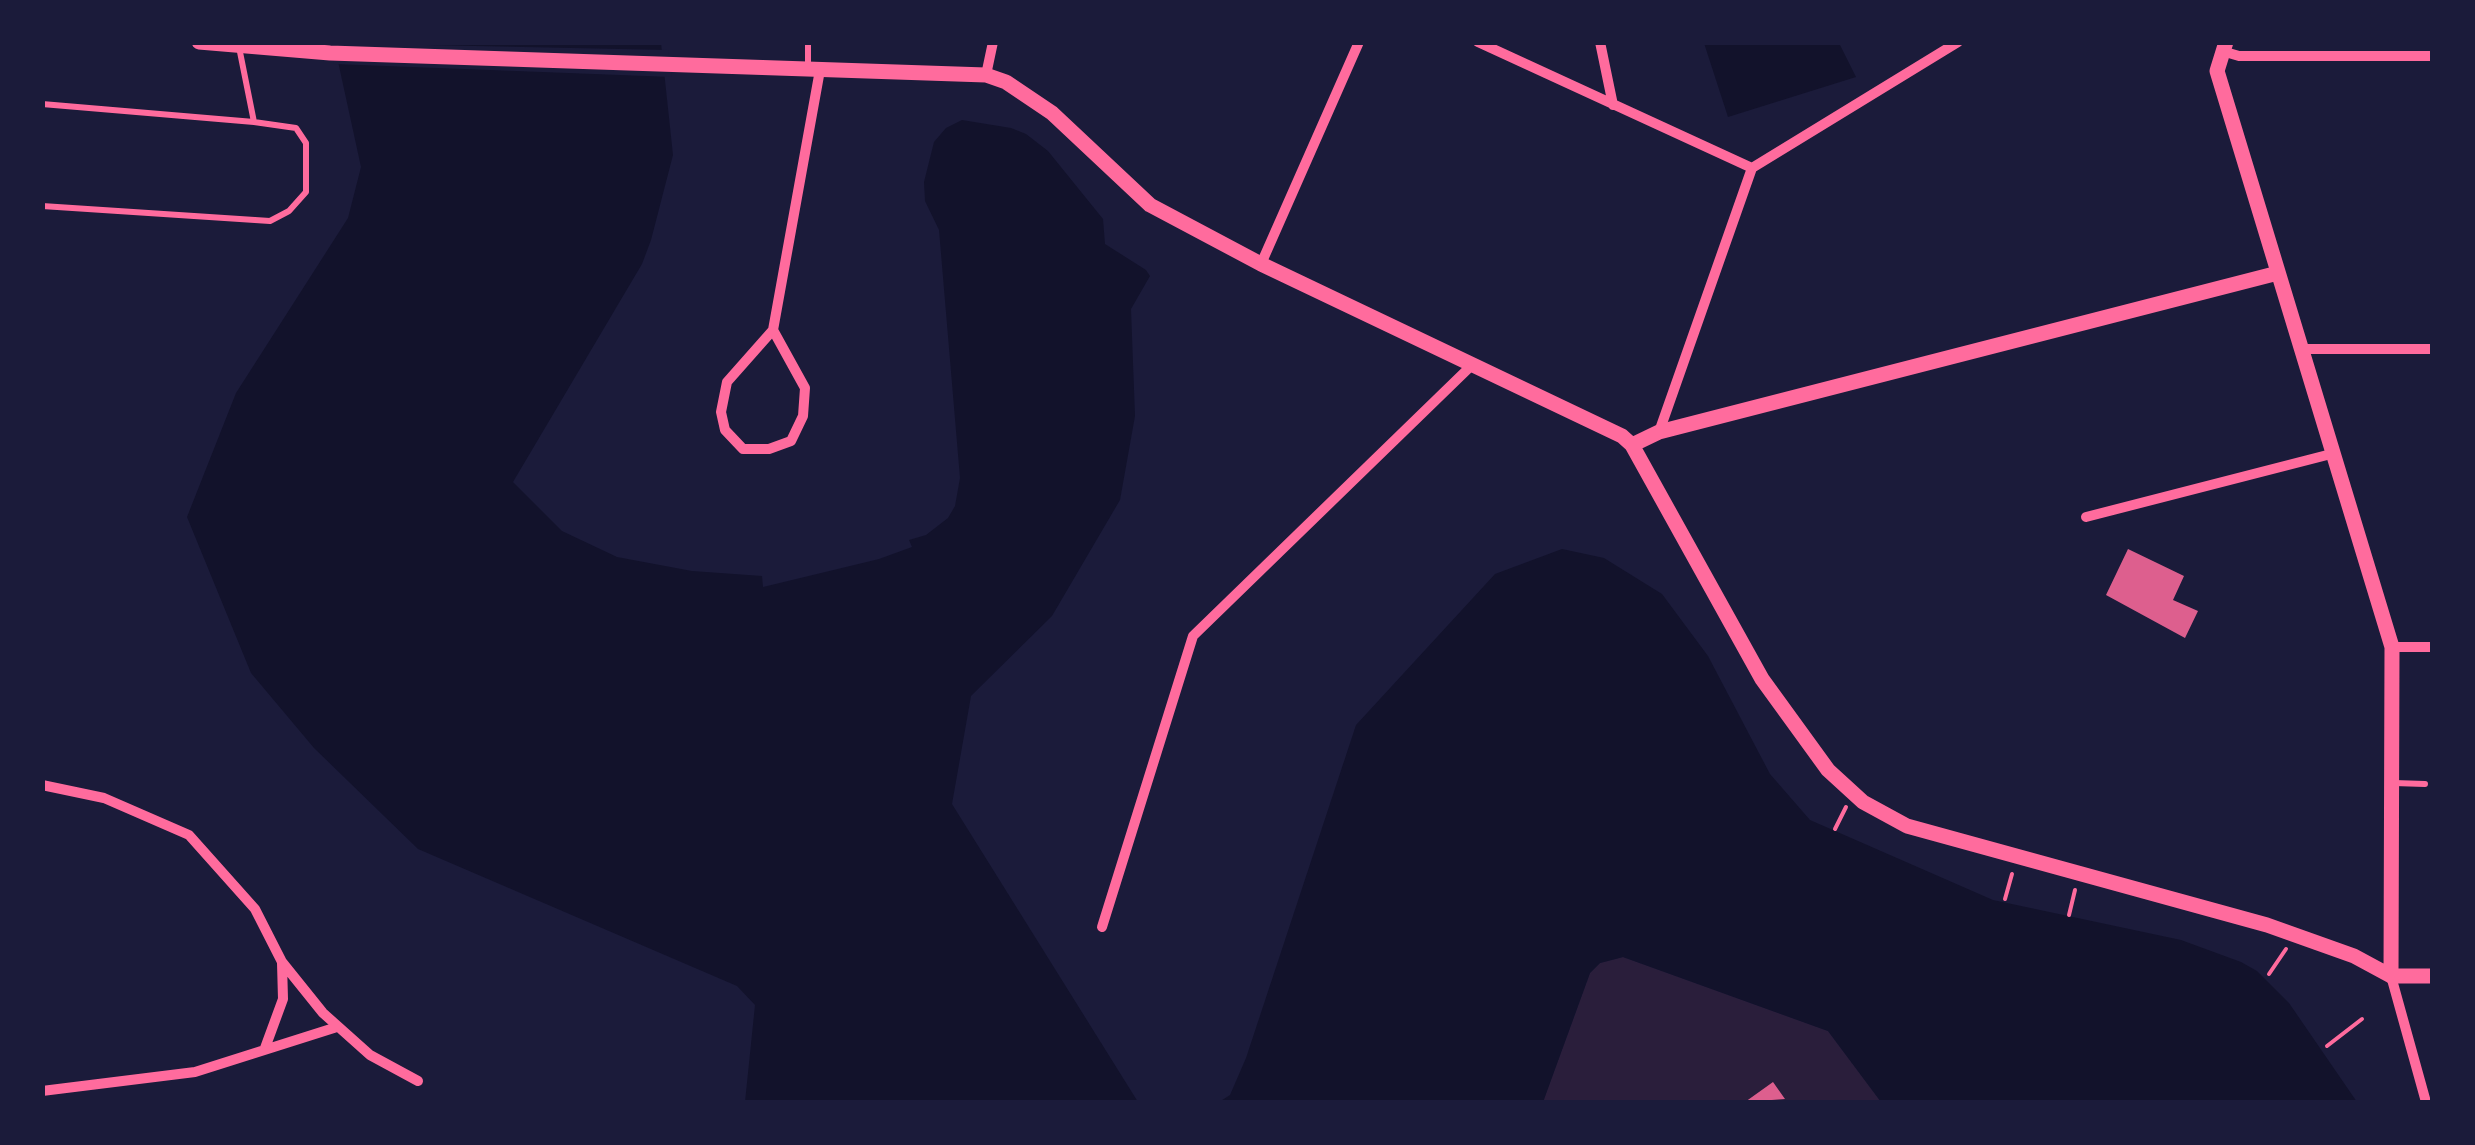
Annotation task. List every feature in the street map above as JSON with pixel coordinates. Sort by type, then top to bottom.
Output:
[{"type":"street","points":[[200,42],[330,52],[986,74],[1038,100],[1150,205],[1261,264],[1622,436],[1632,445],[1762,678],[1828,770],[1852,794],[1907,826],[2268,924],[2354,956],[2391,976],[2432,976]]},
{"type":"street","points":[[986,74],[992,42]]},
{"type":"street","points":[[1261,264],[1359,42]]},
{"type":"street","points":[[1478,42],[1752,168]]},
{"type":"street","points":[[1600,42],[1614,105]]},
{"type":"street","points":[[1659,432],[1752,168],[1958,42]]},
{"type":"street","points":[[2426,1102],[2391,976],[2392,647],[2217,71],[2222,45],[2240,56],[2432,56]]},
{"type":"street","points":[[774,330],[805,388],[803,416],[791,441],[769,448],[743,449],[725,430],[721,412],[727,382],[774,330],[814,70]]},
{"type":"street","points":[[1632,445],[1659,432],[2278,272]]},
{"type":"street","points":[[2302,349],[2432,349]]},
{"type":"street","points":[[1102,927],[1193,636],[1334,504],[1473,364]]},
{"type":"street","points":[[2086,517],[2335,453]]},
{"type":"street","points":[[2392,647],[2432,647]]},
{"type":"street","points":[[42,785],[104,798],[189,835],[255,909],[282,962],[337,1027],[370,1055],[418,1081]]},
{"type":"street","points":[[265,1048],[283,999],[282,962]]},
{"type":"street","points":[[42,1091],[195,1072],[337,1027]]},
{"type":"lane","points":[[808,42],[814,70]]},
{"type":"lane","points":[[238,46],[254,122]]},
{"type":"lane","points":[[42,104],[296,128],[306,143],[306,192],[288,212],[270,221],[42,206]]},
{"type":"lane","points":[[2392,784],[2424,784]]},
{"type":"path","points":[[1835,830],[1852,794]]},
{"type":"path","points":[[2005,898],[2016,856]]},
{"type":"path","points":[[2069,915],[2078,873]]},
{"type":"path","points":[[2269,974],[2290,944]]},
{"type":"path","points":[[2327,1046],[2362,1019]]},
{"type":"shaded area","points":[[334,43],[661,43],[673,155],[651,240],[642,264],[513,482],[562,531],[617,557],[692,571],[762,576],[763,587],[879,559],[912,547],[909,540],[926,535],[948,518],[955,506],[960,478],[939,230],[925,201],[924,182],[934,142],[946,128],[962,120],[1026,134],[1048,151],[1103,219],[1105,244],[1146,270],[1150,276],[1131,309],[1135,416],[1120,500],[1052,616],[971,696],[952,804],[1138,1102],[745,1102],[755,1005],[737,986],[418,849],[314,748],[251,673],[187,517],[236,393],[348,218],[361,167]]},
{"type":"shaded area","points":[[1704,43],[1839,43],[1856,77],[1728,117]]},
{"type":"shaded area","points":[[1562,549],[1604,558],[1662,594],[1708,656],[1770,774],[1810,820],[1993,900],[2181,940],[2241,962],[2257,971],[2289,1003],[2357,1102],[1881,1102],[1828,1031],[1623,957],[1600,963],[1590,973],[1543,1102],[1219,1102],[1230,1095],[1246,1058],[1356,725],[1495,574]]},
{"type":"shaded area","points":[[1623,957],[1828,1031],[1881,1102],[1543,1102],[1590,973],[1600,963]]},
{"type":"pier","points":[[331,43],[668,50],[672,77],[334,64]]},
{"type":"building","points":[[2128,549],[2184,576],[2173,600],[2198,611],[2185,638],[2106,595]]},
{"type":"building","points":[[1773,1082],[1785,1099],[1745,1102]]}]
